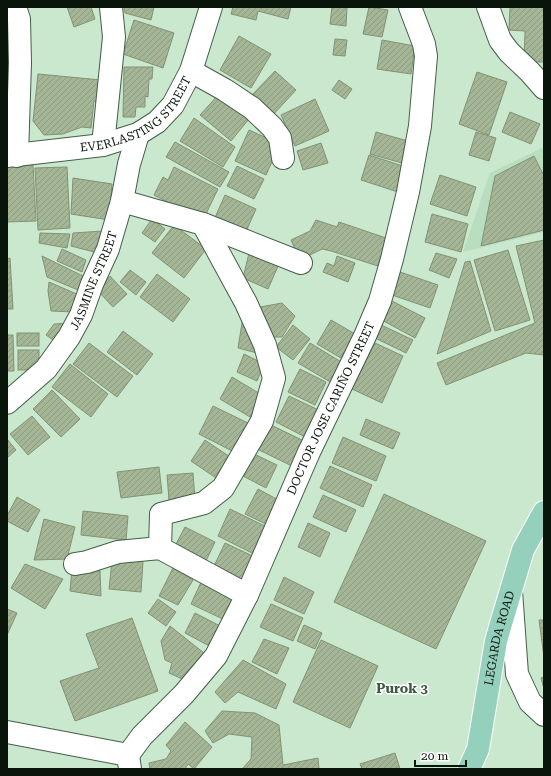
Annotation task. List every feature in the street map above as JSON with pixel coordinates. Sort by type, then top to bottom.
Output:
[{"type":"main road","name":"LEGARDA ROAD","points":[[470,769],[478,749],[496,642],[523,550],[544,512]]},
{"type":"street","points":[[12,156],[20,63],[19,19],[15,7]]},
{"type":"street","points":[[103,145],[114,36],[111,7]]},
{"type":"street","name":"EVERLASTING STREET","points":[[12,156],[103,145],[138,134],[157,122],[173,105],[191,71],[211,7]]},
{"type":"street","name":"DOCTOR JOSE CARIÑO STREET","points":[[129,762],[142,736],[184,694],[216,656],[247,595],[309,452],[380,301],[408,192],[420,126],[426,56],[424,44],[410,7]]},
{"type":"street","points":[[488,7],[500,40],[509,52],[544,88]]},
{"type":"street","points":[[191,71],[225,90],[252,108],[280,138],[283,158]]},
{"type":"street","name":"JASMINE STREET","points":[[7,403],[46,369],[69,337],[80,315],[108,249],[122,201],[129,164],[138,134]]},
{"type":"street","points":[[122,201],[203,224],[301,264]]},
{"type":"street","points":[[160,548],[161,514],[204,503],[223,488],[262,421],[274,378],[265,345],[246,303],[203,224]]},
{"type":"street","points":[[75,564],[87,562],[118,552],[160,548],[247,595]]},
{"type":"street","points":[[511,590],[517,674],[530,702],[544,715]]},
{"type":"street","points":[[7,732],[129,762]]},
{"type":"shaded area","points":[[544,147],[544,232],[463,252],[490,173]]},
{"type":"building","points":[[67,7],[91,7],[95,19],[74,27]]},
{"type":"building","points":[[124,7],[154,7],[151,20],[125,13]]},
{"type":"building","points":[[233,7],[291,7],[288,19],[258,11],[256,20],[231,14]]},
{"type":"building","points":[[332,7],[347,7],[346,26],[330,24]]},
{"type":"building","points":[[369,7],[388,10],[382,37],[363,34]]},
{"type":"building","points":[[510,7],[544,7],[544,62],[524,62],[525,31],[509,30]]},
{"type":"building","points":[[134,20],[174,33],[163,68],[123,54]]},
{"type":"building","points":[[239,36],[271,54],[251,88],[220,70]]},
{"type":"building","points":[[335,39],[347,40],[345,56],[333,55]]},
{"type":"building","points":[[382,40],[415,46],[411,74],[377,69]]},
{"type":"building","points":[[124,67],[153,67],[152,79],[149,79],[148,97],[145,96],[145,107],[136,107],[135,117],[123,117]]},
{"type":"building","points":[[275,71],[296,90],[272,116],[251,96]]},
{"type":"building","points":[[477,72],[507,82],[489,135],[459,124]]},
{"type":"building","points":[[38,74],[101,80],[99,102],[94,101],[91,128],[82,127],[63,134],[44,135],[33,121]]},
{"type":"building","points":[[339,80],[352,89],[345,99],[332,90]]},
{"type":"building","points":[[219,94],[249,119],[231,141],[200,115]]},
{"type":"building","points":[[315,99],[329,131],[295,146],[281,115]]},
{"type":"building","points":[[510,112],[540,124],[531,144],[502,132]]},
{"type":"building","points":[[194,118],[235,147],[223,167],[180,141]]},
{"type":"building","points":[[249,130],[280,144],[266,175],[235,161]]},
{"type":"building","points":[[376,132],[415,143],[409,165],[370,154]]},
{"type":"building","points":[[476,132],[496,138],[489,161],[469,155]]},
{"type":"building","points":[[175,142],[229,172],[220,187],[166,157]]},
{"type":"building","points":[[321,143],[328,163],[303,170],[297,151]]},
{"type":"building","points":[[369,155],[409,168],[401,193],[361,180]]},
{"type":"building","points":[[534,156],[544,174],[544,230],[481,246],[495,176]]},
{"type":"building","points":[[33,165],[36,221],[7,222],[7,166]]},
{"type":"building","points":[[237,166],[264,179],[254,199],[227,186]]},
{"type":"building","points":[[67,167],[70,228],[38,230],[35,168]]},
{"type":"building","points":[[174,167],[218,189],[203,220],[154,195],[163,177],[168,180]]},
{"type":"building","points":[[440,175],[476,187],[467,216],[430,204]]},
{"type":"building","points":[[73,178],[112,184],[109,220],[71,214]]},
{"type":"building","points":[[225,195],[256,209],[244,236],[213,222]]},
{"type":"building","points":[[432,214],[468,224],[461,252],[425,242]]},
{"type":"building","points":[[152,219],[165,229],[155,242],[142,233]]},
{"type":"building","points":[[316,220],[337,227],[339,222],[386,238],[378,266],[322,249],[300,260],[291,240],[310,231]]},
{"type":"building","points":[[174,225],[206,249],[184,278],[152,253]]},
{"type":"building","points":[[103,231],[98,253],[71,246],[73,233]]},
{"type":"building","points":[[40,233],[70,234],[67,248],[39,243]]},
{"type":"building","points":[[544,240],[544,355],[526,353],[446,385],[437,363],[535,323],[516,246]]},
{"type":"building","points":[[62,249],[86,260],[82,272],[57,261]]},
{"type":"building","points":[[250,249],[279,264],[268,289],[243,278]]},
{"type":"building","points":[[508,250],[530,320],[495,331],[474,260]]},
{"type":"building","points":[[436,253],[457,259],[449,278],[429,270]]},
{"type":"building","points":[[42,256],[83,276],[78,290],[47,277]]},
{"type":"building","points":[[337,256],[355,263],[348,282],[323,272],[327,263],[334,266]]},
{"type":"building","points":[[10,258],[13,309],[7,309],[7,259]]},
{"type":"building","points":[[470,261],[491,331],[437,354],[465,262]]},
{"type":"building","points":[[130,270],[146,282],[136,295],[120,282]]},
{"type":"building","points":[[400,272],[438,285],[430,308],[392,295]]},
{"type":"building","points":[[157,274],[190,299],[173,322],[140,297]]},
{"type":"building","points":[[110,276],[127,294],[113,307],[99,292]]},
{"type":"building","points":[[49,282],[79,295],[74,312],[51,311],[48,291]]},
{"type":"building","points":[[390,300],[425,318],[415,338],[380,319]]},
{"type":"building","points":[[282,303],[295,316],[282,337],[265,337],[260,307]]},
{"type":"building","points":[[243,317],[257,353],[238,348]]},
{"type":"building","points":[[331,320],[355,334],[341,358],[317,344]]},
{"type":"building","points":[[74,323],[59,344],[46,335],[54,324]]},
{"type":"building","points":[[379,324],[413,340],[406,353],[373,337]]},
{"type":"building","points":[[293,325],[310,339],[293,360],[276,347]]},
{"type":"building","points":[[123,331],[153,354],[137,375],[107,352]]},
{"type":"building","points":[[17,333],[39,333],[39,346],[17,346]]},
{"type":"building","points":[[7,335],[13,335],[14,371],[7,371]]},
{"type":"building","points":[[89,343],[133,376],[117,397],[73,364]]},
{"type":"building","points":[[310,343],[343,363],[332,383],[298,363]]},
{"type":"building","points":[[375,343],[403,356],[382,403],[352,389]]},
{"type":"building","points":[[18,350],[39,350],[39,370],[18,370]]},
{"type":"building","points":[[244,354],[264,364],[257,381],[237,372]]},
{"type":"building","points":[[70,364],[108,394],[91,417],[52,387]]},
{"type":"building","points":[[300,369],[326,382],[315,405],[288,392]]},
{"type":"building","points":[[232,377],[262,395],[250,417],[220,399]]},
{"type":"building","points":[[52,390],[80,419],[61,437],[33,409]]},
{"type":"building","points":[[289,396],[325,413],[311,440],[276,422]]},
{"type":"building","points":[[213,406],[250,424],[236,453],[199,434]]},
{"type":"building","points":[[32,416],[50,437],[28,455],[10,434]]},
{"type":"building","points":[[366,419],[400,433],[393,449],[360,435]]},
{"type":"building","points":[[269,424],[306,442],[294,467],[257,449]]},
{"type":"building","points":[[343,437],[386,456],[376,481],[332,463]]},
{"type":"building","points":[[7,439],[16,450],[7,458]]},
{"type":"building","points":[[205,440],[236,461],[222,482],[191,461]]},
{"type":"building","points":[[254,454],[277,465],[266,488],[243,476]]},
{"type":"building","points":[[330,466],[372,485],[363,507],[320,488]]},
{"type":"building","points":[[159,467],[162,493],[121,498],[117,472]]},
{"type":"building","points":[[193,473],[195,499],[169,500],[167,475]]},
{"type":"building","points":[[258,489],[284,503],[272,527],[245,514]]},
{"type":"building","points":[[384,494],[486,541],[436,649],[334,602]]},
{"type":"building","points":[[323,495],[356,510],[346,532],[313,517]]},
{"type":"building","points":[[17,497],[40,510],[28,532],[7,521],[7,516]]},
{"type":"building","points":[[230,509],[271,529],[258,556],[218,536]]},
{"type":"building","points":[[83,511],[128,516],[126,540],[81,535]]},
{"type":"building","points":[[44,519],[75,527],[67,559],[34,560]]},
{"type":"building","points":[[308,523],[330,533],[320,557],[298,547]]},
{"type":"building","points":[[185,527],[215,542],[205,563],[174,548]]},
{"type":"building","points":[[225,543],[257,558],[244,584],[213,568]]},
{"type":"building","points":[[112,561],[143,561],[141,592],[109,589]]},
{"type":"building","points":[[25,564],[63,579],[45,609],[11,588]]},
{"type":"building","points":[[173,568],[193,580],[178,605],[159,596]]},
{"type":"building","points":[[72,569],[100,571],[101,596],[70,591]]},
{"type":"building","points":[[284,577],[314,592],[304,614],[274,600]]},
{"type":"building","points":[[202,580],[238,597],[227,621],[191,604]]},
{"type":"building","points":[[158,599],[176,612],[166,626],[148,613]]},
{"type":"building","points":[[271,604],[303,618],[293,641],[260,627]]},
{"type":"building","points":[[7,609],[17,613],[7,635]]},
{"type":"building","points":[[195,613],[226,629],[215,649],[185,633]]},
{"type":"building","points":[[132,618],[158,691],[75,721],[60,681],[99,668],[86,634]]},
{"type":"building","points":[[539,620],[544,620],[544,657]]},
{"type":"building","points":[[304,625],[322,633],[315,649],[297,641]]},
{"type":"building","points":[[170,626],[204,653],[189,682],[169,673],[172,663],[165,660],[161,641]]},
{"type":"building","points":[[264,639],[289,648],[277,674],[252,662]]},
{"type":"building","points":[[321,640],[378,666],[350,728],[293,702]]},
{"type":"building","points":[[243,660],[286,684],[276,709],[238,692],[225,703],[215,692]]},
{"type":"building","points":[[544,677],[544,689],[541,678]]},
{"type":"building","points":[[222,711],[255,713],[279,725],[283,765],[318,758],[319,769],[242,769],[251,759],[252,737],[229,734],[213,743],[205,731]]},
{"type":"building","points":[[185,722],[212,747],[194,769],[188,764],[185,769],[150,769],[149,763],[166,759],[171,751],[166,745]]},
{"type":"building","points":[[395,753],[400,769],[362,769],[360,764]]},
{"type":"district","name":"Purok 3","points":[[402,688]]}]
